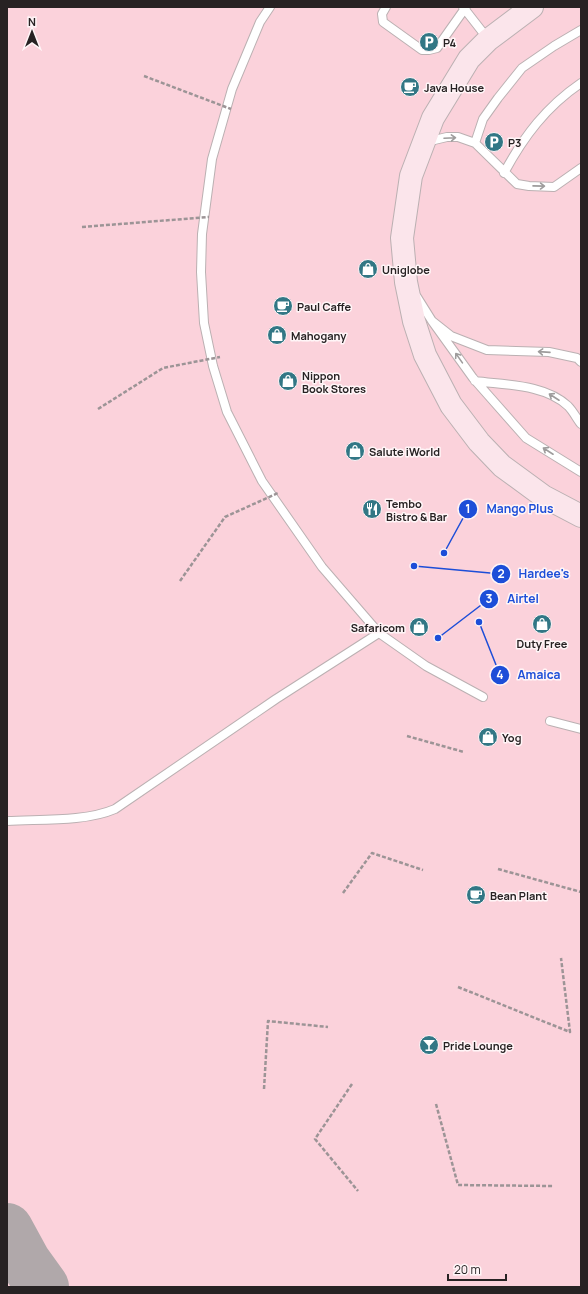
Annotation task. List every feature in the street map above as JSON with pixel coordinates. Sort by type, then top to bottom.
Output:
[{"type":"main road","points":[[532,7],[488,40],[469,59],[434,118],[411,176],[402,238],[406,282],[414,321],[425,355],[451,405],[480,442],[502,466],[543,496],[581,516]]},
{"type":"lane","points":[[270,7],[260,22],[232,89],[212,159],[202,234],[201,272],[204,324],[213,366],[227,412],[262,481],[322,567],[379,633],[426,666],[483,697]]},
{"type":"lane","points":[[386,7],[382,14],[383,22],[422,50],[437,48],[464,7],[488,40]]},
{"type":"lane","points":[[475,142],[483,119],[522,68],[581,30]]},
{"type":"lane","points":[[504,173],[517,150],[538,121],[564,94],[581,83]]},
{"type":"lane","points":[[424,142],[447,137],[458,137],[475,142],[504,173],[517,184],[529,186],[554,187],[581,168]]},
{"type":"lane","points":[[406,282],[475,381],[526,438],[581,472]]},
{"type":"lane","points":[[432,321],[451,336],[487,350],[549,352],[577,358],[581,362]]},
{"type":"lane","points":[[475,381],[522,387],[548,393],[568,406],[581,424]]},
{"type":"lane","points":[[7,821],[88,817],[105,814],[115,809],[276,699],[379,633]]},
{"type":"lane","points":[[550,722],[581,729]]},
{"type":"path","points":[[144,76],[231,109]]},
{"type":"path","points":[[82,227],[209,217]]},
{"type":"path","points":[[98,409],[162,368],[220,357]]},
{"type":"path","points":[[180,581],[225,517],[278,494]]},
{"type":"path","points":[[407,736],[464,752]]},
{"type":"path","points":[[343,893],[372,852],[423,870]]},
{"type":"path","points":[[498,869],[581,892]]},
{"type":"path","points":[[458,987],[570,1032],[561,958]]},
{"type":"path","points":[[264,1089],[268,1021],[328,1027]]},
{"type":"path","points":[[352,1084],[314,1139],[358,1191]]},
{"type":"path","points":[[436,1104],[458,1185],[553,1186]]},
{"type":"shaded area","points":[[7,7],[581,7],[581,1287],[7,1287]]},
{"type":"taxiway","points":[[7,1229],[25,1262],[43,1287]]},
{"type":"place","name":"P4","points":[[429,42]]},
{"type":"place","name":"Java House","points":[[410,87]]},
{"type":"place","name":"P3","points":[[494,142]]},
{"type":"place","name":"Uniglobe","points":[[368,269]]},
{"type":"place","name":"Paul Caffe","points":[[283,306]]},
{"type":"place","name":"Mahogany","points":[[277,335]]},
{"type":"place","name":"Nippon Book Stores","points":[[288,381]]},
{"type":"place","name":"Salute iWorld","points":[[355,451]]},
{"type":"place","name":"Tembo Bistro & Bar","points":[[372,509]]},
{"type":"place","name":"Mango Plus","points":[[444,553]]},
{"type":"place","name":"Hardee's","points":[[414,566]]},
{"type":"place","name":"Amaica","points":[[479,622]]},
{"type":"place","name":"Duty Free","points":[[542,624]]},
{"type":"place","name":"Safaricom","points":[[419,627]]},
{"type":"place","name":"Airtel","points":[[438,638]]},
{"type":"place","name":"Yog","points":[[488,737]]},
{"type":"place","name":"Bean Plant","points":[[476,895]]},
{"type":"place","name":"Pride Lounge","points":[[429,1045]]}]
